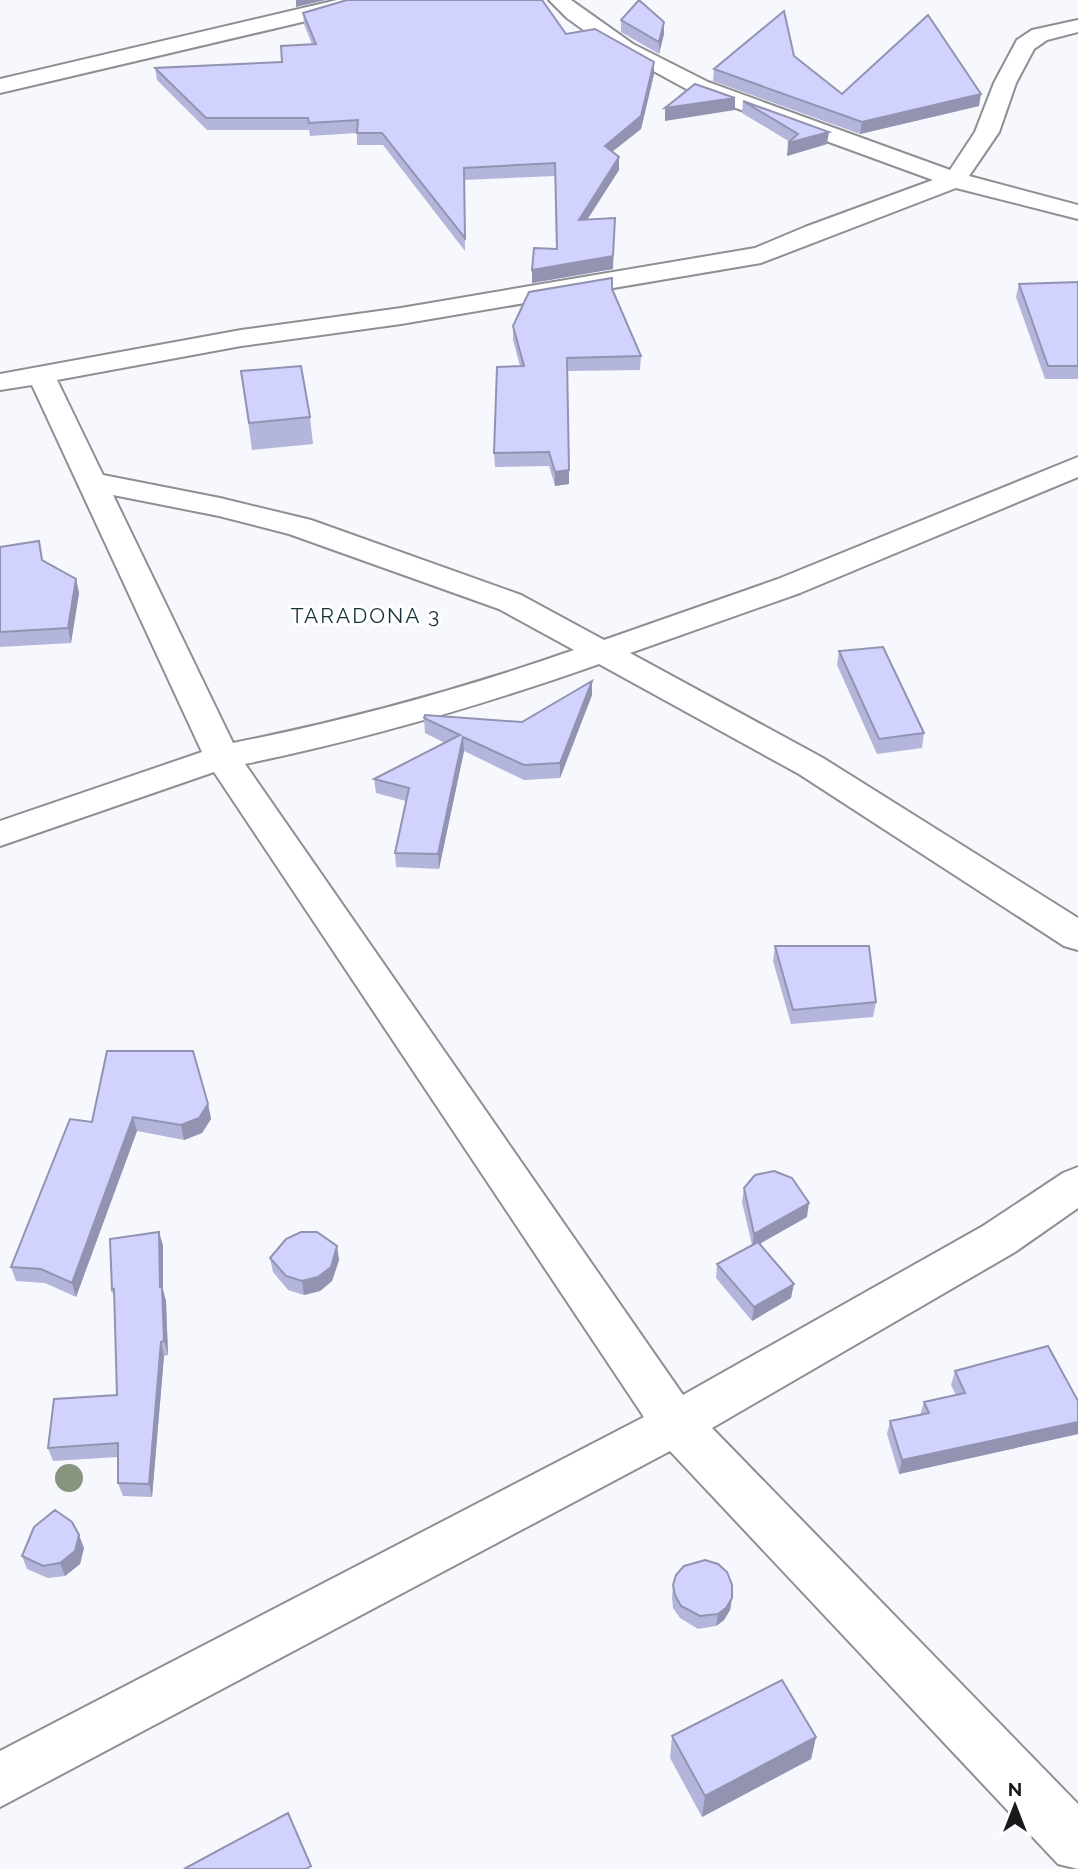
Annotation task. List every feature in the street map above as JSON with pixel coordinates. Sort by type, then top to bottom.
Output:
[{"type":"street","points":[[0,86],[308,15],[359,0]]},
{"type":"street","points":[[559,0],[606,36],[688,81],[955,180],[1078,212]]},
{"type":"street","points":[[0,382],[241,338],[401,316],[761,255],[814,232],[955,180],[987,132],[1005,83],[1025,45],[1040,35],[1078,26]]},
{"type":"street","points":[[40,373],[222,757],[676,1424],[1078,1844]]},
{"type":"street","points":[[0,834],[222,757],[304,740],[435,706],[602,651],[789,586],[1078,466]]},
{"type":"street","points":[[93,482],[220,507],[300,527],[510,603],[811,766],[1078,936]]},
{"type":"street","points":[[0,1780],[676,1424],[999,1240],[1078,1185]]},
{"type":"building","points":[[347,0],[542,0],[566,34],[595,29],[654,62],[641,116],[605,146],[619,157],[579,220],[615,218],[613,256],[532,270],[534,248],[557,249],[555,163],[464,168],[465,238],[382,133],[357,133],[358,120],[309,123],[308,118],[206,118],[155,68],[282,62],[281,46],[316,44],[303,13]]},
{"type":"building","points":[[639,0],[664,22],[659,42],[621,20]]},
{"type":"building","points":[[784,11],[794,56],[842,94],[928,15],[981,94],[862,122],[714,69]]},
{"type":"building","points":[[695,84],[735,98],[665,108]]},
{"type":"building","points":[[743,101],[829,132],[788,143],[798,134]]},
{"type":"building","points":[[612,278],[612,289],[641,356],[567,358],[569,470],[555,472],[549,452],[494,453],[497,367],[524,366],[513,326],[529,292]]},
{"type":"building","points":[[1078,282],[1078,366],[1048,366],[1019,284]]},
{"type":"building","points":[[301,366],[310,417],[249,423],[241,371]]},
{"type":"building","points":[[39,541],[42,560],[76,579],[68,628],[0,632],[0,547]]},
{"type":"building","points":[[883,647],[924,733],[879,739],[839,651]]},
{"type":"building","points":[[592,681],[560,763],[524,765],[463,737],[438,854],[395,853],[409,788],[374,779],[460,735],[424,718],[425,715],[522,722]]},
{"type":"building","points":[[775,946],[869,946],[876,1002],[793,1010]]},
{"type":"building","points":[[107,1051],[193,1051],[208,1104],[199,1118],[181,1125],[133,1117],[72,1283],[41,1269],[11,1267],[70,1119],[92,1122]]},
{"type":"building","points":[[774,1171],[792,1178],[809,1203],[754,1234],[744,1188],[755,1175]]},
{"type":"building","points":[[159,1232],[164,1341],[161,1342],[149,1484],[118,1483],[118,1443],[48,1448],[54,1399],[117,1395],[110,1239]]},
{"type":"building","points":[[301,1232],[317,1232],[337,1246],[331,1267],[318,1277],[302,1281],[286,1276],[270,1258],[286,1239]]},
{"type":"building","points":[[758,1242],[794,1284],[754,1307],[717,1264]]},
{"type":"building","points":[[1048,1346],[1078,1401],[1078,1422],[902,1460],[890,1421],[929,1413],[924,1402],[965,1393],[955,1371]]},
{"type":"building","points":[[55,1510],[72,1522],[79,1535],[75,1551],[60,1563],[43,1566],[22,1556],[34,1527]]},
{"type":"building","points":[[705,1560],[718,1564],[727,1572],[732,1585],[732,1598],[718,1614],[700,1616],[681,1606],[673,1585],[676,1575],[684,1566]]},
{"type":"building","points":[[782,1680],[816,1737],[705,1796],[672,1736]]},
{"type":"building","points":[[288,1813],[311,1866],[306,1869],[184,1869]]},
{"type":"district","name":"TARADONA 3","points":[[366,615]]}]
